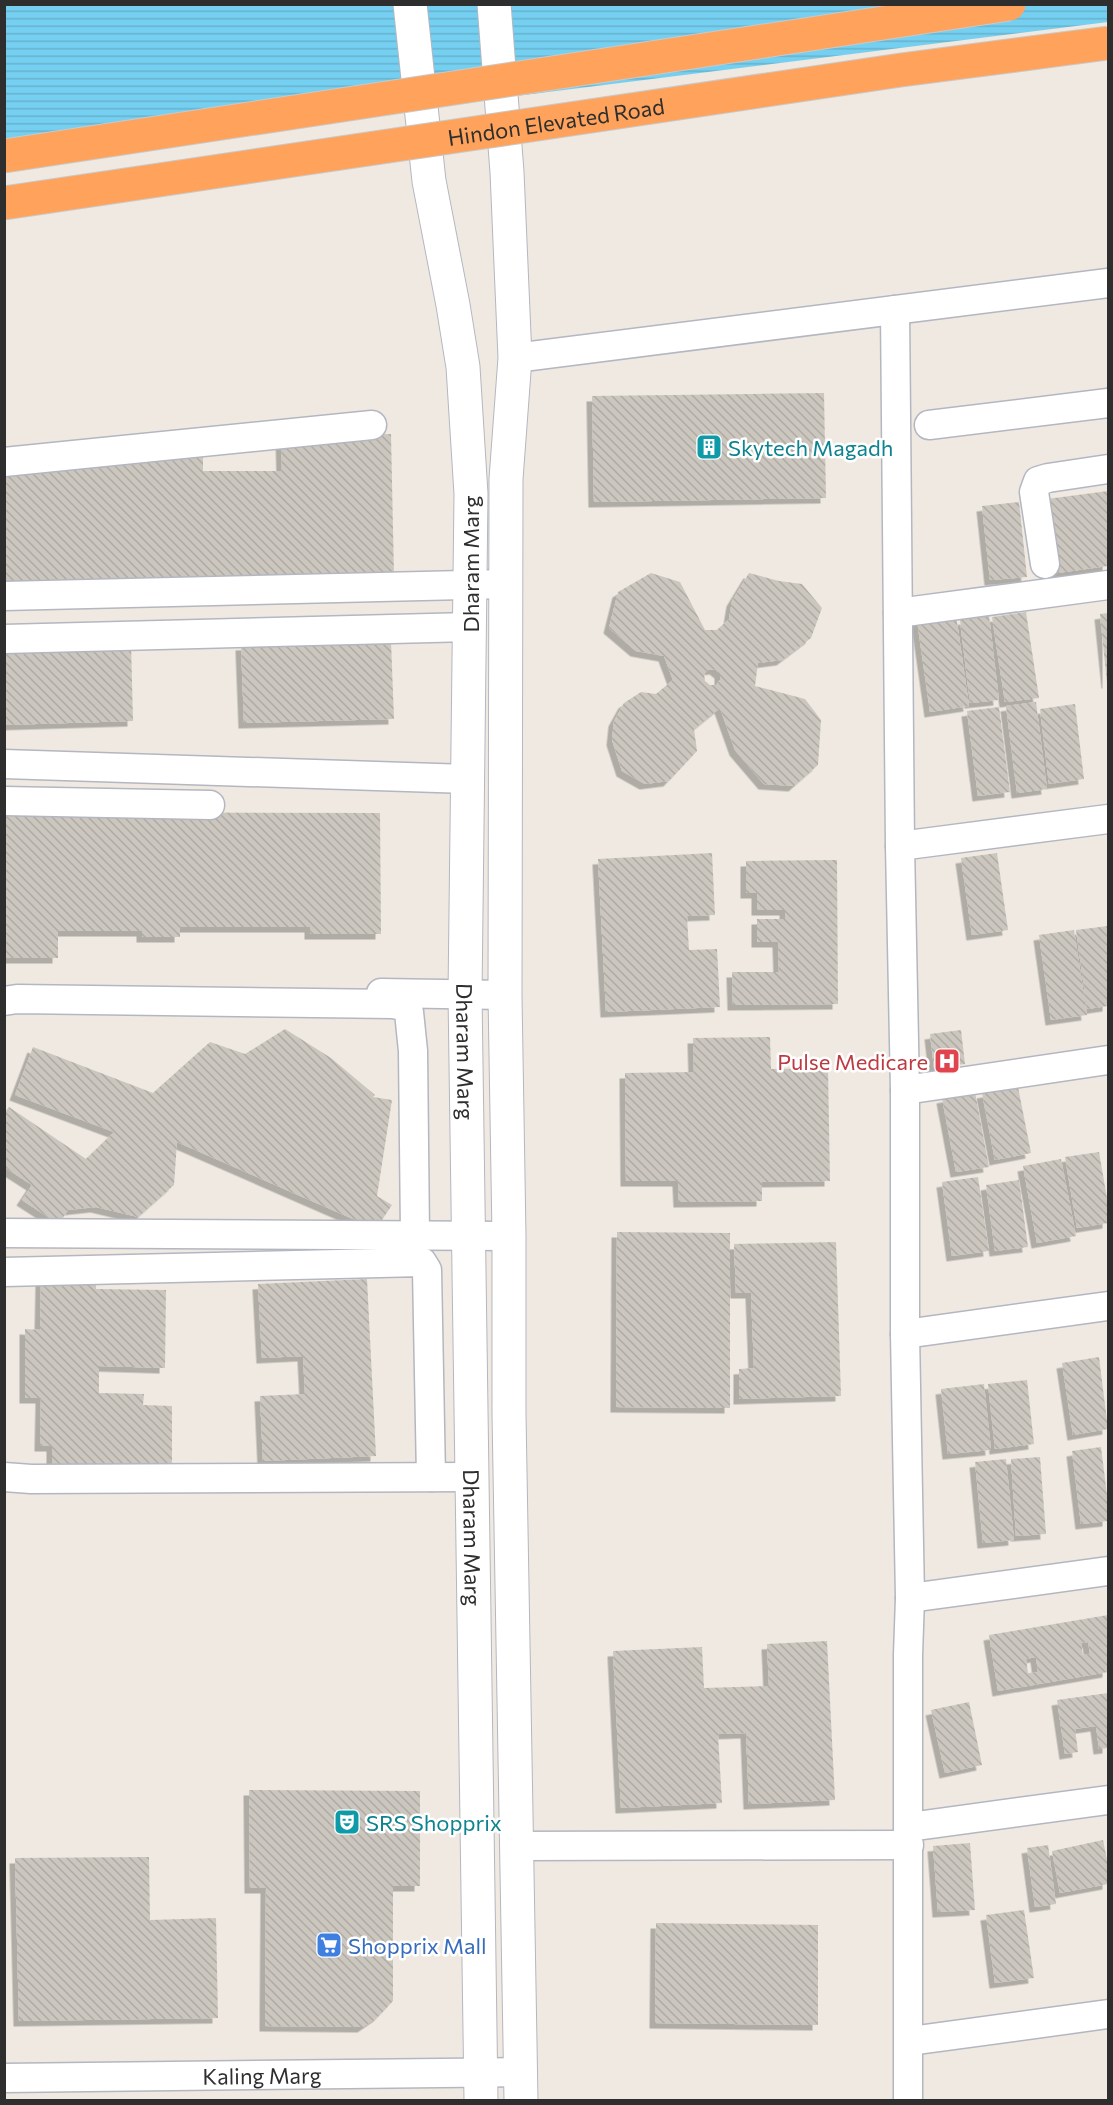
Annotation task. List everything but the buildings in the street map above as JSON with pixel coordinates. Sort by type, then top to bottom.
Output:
[{"type":"highway","name":"Hindon Elevated Road","points":[[4,156],[1009,4]]},
{"type":"highway","name":"Hindon Elevated Road","points":[[4,203],[901,70],[1108,43]]},
{"type":"street","name":"Dharam Marg","points":[[410,4],[429,182],[463,367],[471,494],[465,995],[481,2087]]},
{"type":"street","name":"Dharam Marg","points":[[494,4],[507,172],[515,358],[506,479],[505,995],[509,1414],[521,2086]]},
{"type":"street","points":[[515,358],[1108,283]]},
{"type":"street","points":[[895,310],[900,846],[905,1090],[905,1334],[910,1598],[908,2100]]},
{"type":"street","points":[[929,425],[1108,402]]},
{"type":"street","points":[[4,462],[372,424]]},
{"type":"street","points":[[1045,564],[1034,492],[1038,481],[1048,477],[1108,469]]},
{"type":"street","points":[[4,597],[506,584]]},
{"type":"street","points":[[898,614],[1108,585]]},
{"type":"street","points":[[4,639],[470,627]]},
{"type":"street","points":[[4,764],[468,779]]},
{"type":"street","points":[[4,801],[210,805]]},
{"type":"street","points":[[900,846],[1108,819]]},
{"type":"street","points":[[4,985],[505,995]]},
{"type":"street","points":[[4,1001],[17,999],[369,1003],[403,1006],[409,1012],[413,1051],[415,1235]]},
{"type":"street","points":[[905,1090],[1108,1060]]},
{"type":"street","points":[[4,1233],[509,1236]]},
{"type":"street","points":[[4,1272],[422,1262],[427,1270],[431,1477]]},
{"type":"street","points":[[905,1334],[1108,1306]]},
{"type":"street","points":[[472,1418],[509,1414]]},
{"type":"street","points":[[4,1477],[42,1479],[472,1477]]},
{"type":"street","points":[[910,1598],[1108,1571]]},
{"type":"street","points":[[517,1846],[909,1836],[1108,1800]]},
{"type":"street","points":[[909,2041],[1108,2014]]},
{"type":"street","name":"Kaling Marg","points":[[4,2078],[274,2088],[521,2086]]},
{"type":"water","points":[[1108,4],[1108,22],[203,135],[5,164],[4,5]]},
{"type":"place","name":"Skytech Magadh","points":[[709,447]]},
{"type":"place","name":"Pulse Medicare","points":[[947,1061]]},
{"type":"place","name":"SRS Shopprix","points":[[347,1822]]},
{"type":"place","name":"Shopprix Mall","points":[[329,1945]]}]
